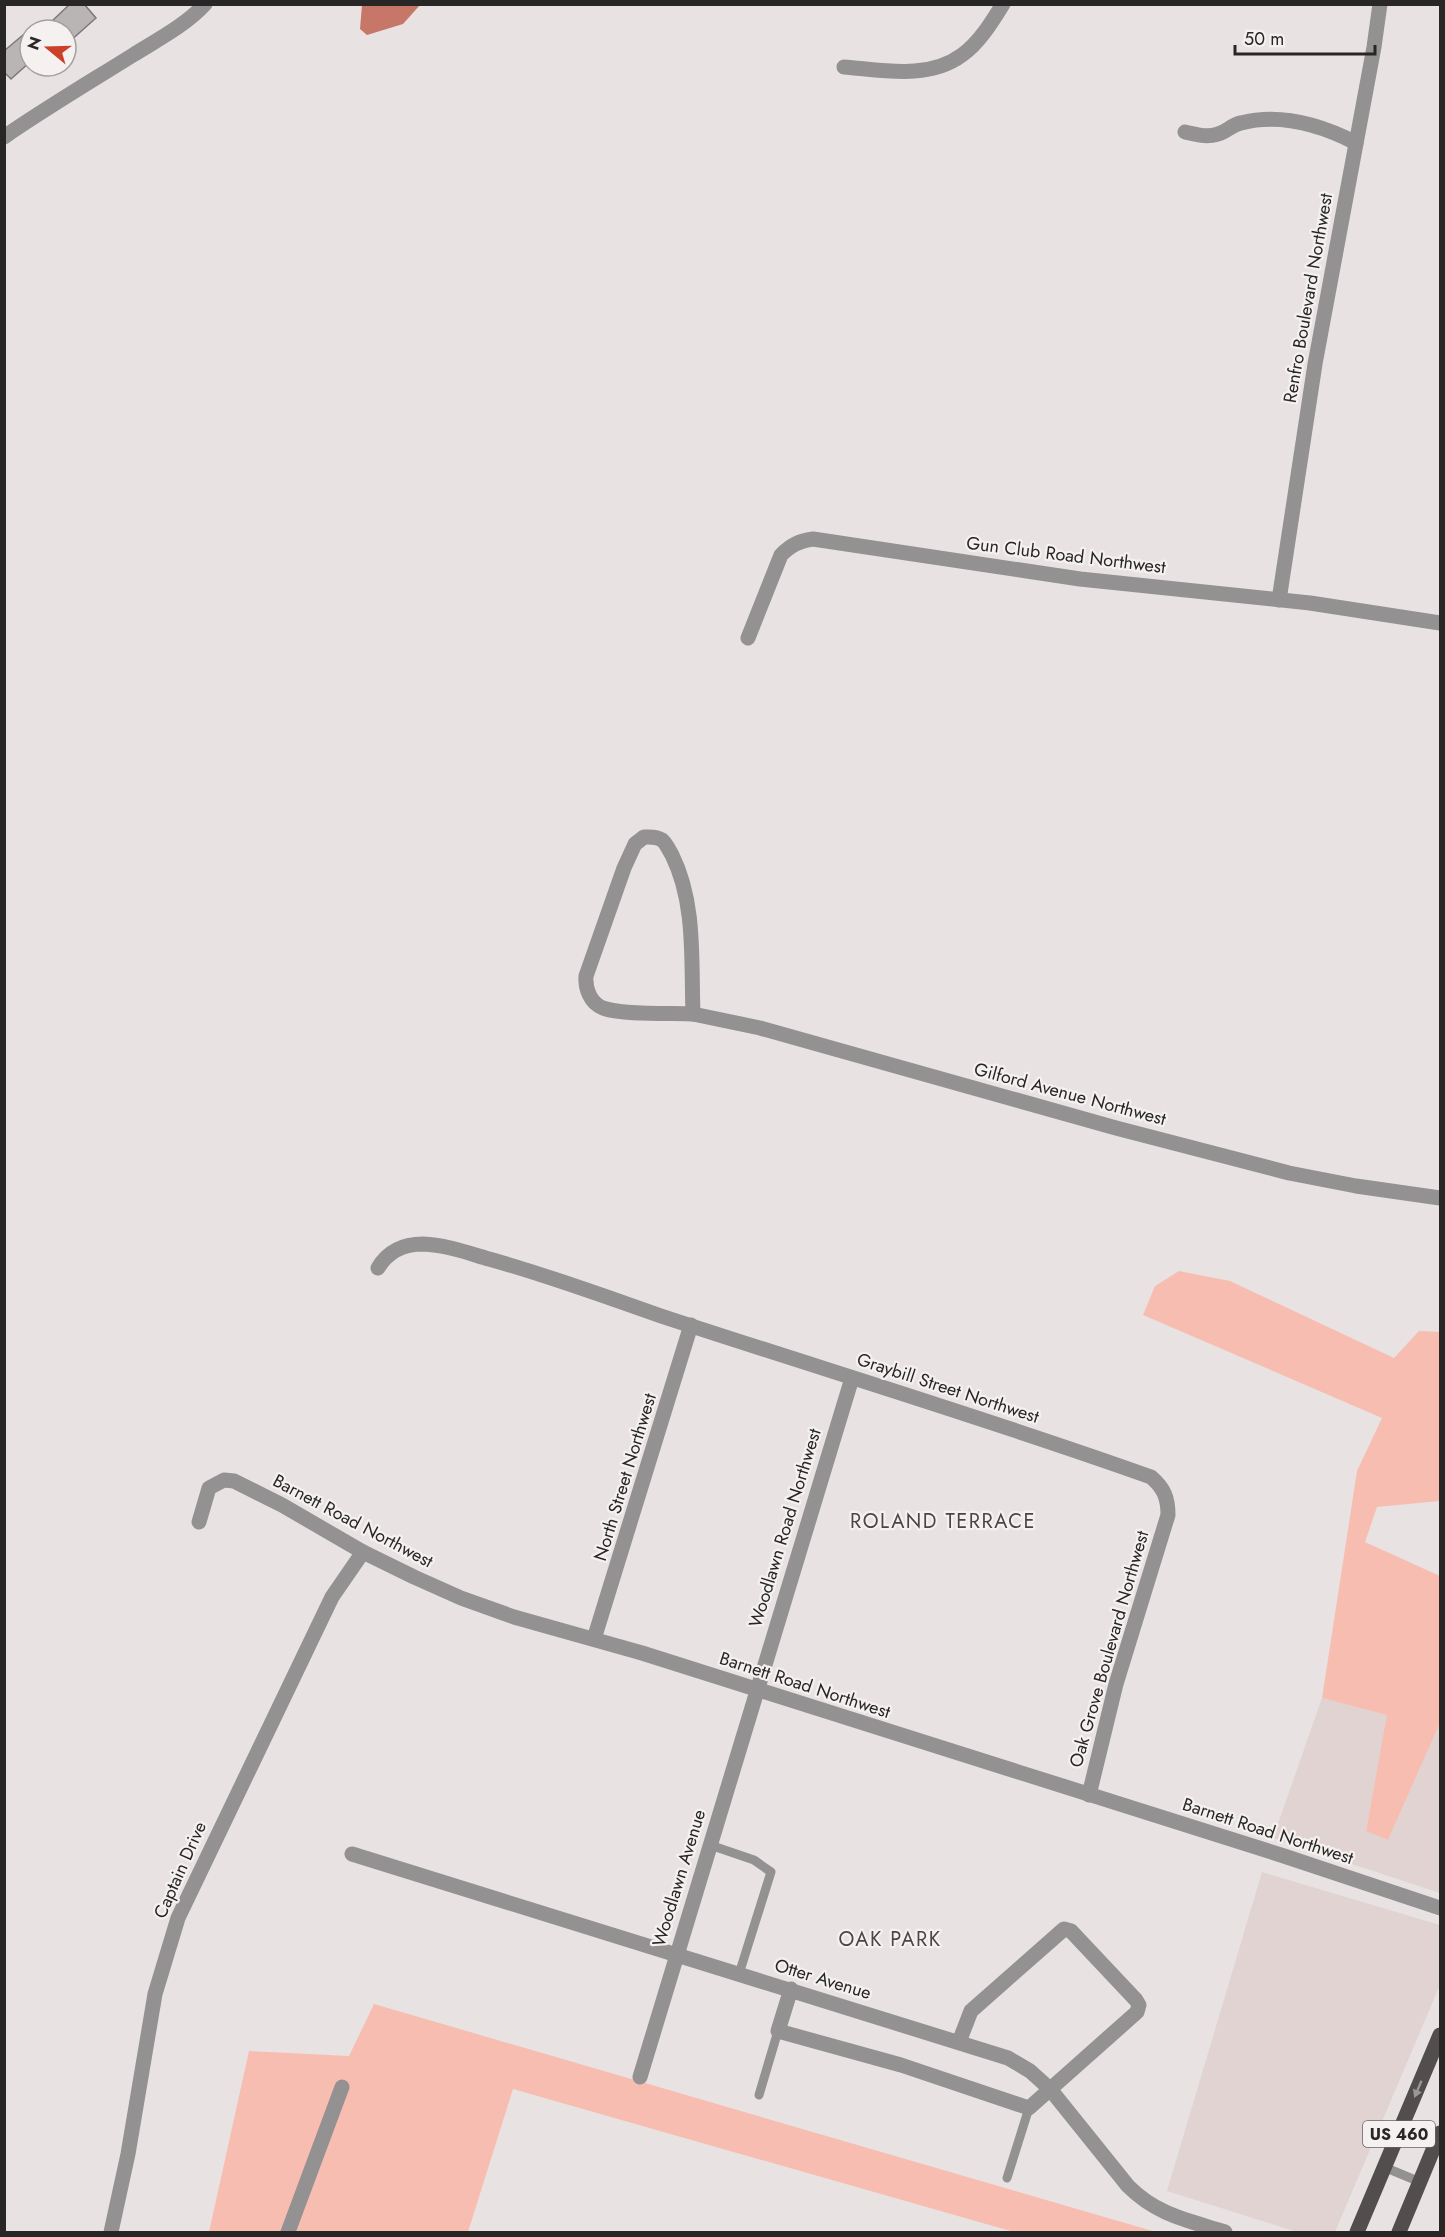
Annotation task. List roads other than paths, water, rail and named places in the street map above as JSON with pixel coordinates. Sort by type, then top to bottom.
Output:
[{"type":"main road","name":"US 460","points":[[1357,2232],[1440,2035]]},
{"type":"main road","name":"US 460","points":[[1399,2232],[1440,2133]]},
{"type":"street","points":[[4,137],[154,42],[198,12],[205,4]]},
{"type":"street","points":[[844,68],[908,72],[928,70],[947,64],[964,54],[987,29],[1003,4]]},
{"type":"street","name":"Renfro Boulevard Northwest","points":[[1279,600],[1315,364],[1380,4]]},
{"type":"street","points":[[1185,132],[1214,136],[1237,124],[1263,118],[1281,118],[1337,133],[1356,142]]},
{"type":"street","name":"Gun Club Road Northwest","points":[[748,638],[781,555],[790,546],[802,540],[813,539],[1080,579],[1279,600],[1440,623]]},
{"type":"street","name":"Gilford Avenue Northwest","points":[[693,1014],[686,894],[680,871],[662,840],[644,837],[635,844],[624,868],[586,976],[587,992],[593,1001],[603,1008],[632,1012],[693,1014],[760,1028],[1116,1128],[1289,1173],[1356,1186],[1440,1198]]},
{"type":"street","name":"Graybill Street Northwest","points":[[378,1268],[391,1252],[403,1246],[422,1244],[444,1246],[526,1269],[952,1409],[1151,1478],[1165,1491],[1168,1515]]},
{"type":"street","name":"North Street Northwest","points":[[594,1639],[632,1524],[691,1325]]},
{"type":"street","name":"Woodlawn Road Northwest","points":[[757,1691],[852,1378]]},
{"type":"street","name":"Barnett Road Northwest","points":[[199,1522],[209,1488],[224,1480],[234,1480],[363,1552],[461,1598],[514,1617],[594,1639],[1284,1856],[1440,1908]]},
{"type":"street","name":"Oak Grove Boulevard Northwest","points":[[1089,1795],[1116,1684],[1168,1515]]},
{"type":"street","name":"Captain Drive","points":[[111,2232],[128,2154],[155,1994],[178,1918],[332,1597],[363,1552]]},
{"type":"street","name":"Woodlawn Avenue","points":[[640,2077],[757,1691]]},
{"type":"street","name":"Otter Avenue","points":[[352,1854],[1008,2058],[1030,2071],[1050,2089],[1128,2186],[1142,2200],[1159,2211],[1225,2232]]},
{"type":"street","points":[[791,1989],[778,2031],[901,2065],[1029,2109],[1137,2012],[1139,2006],[1136,2000],[1071,1931],[1064,1929],[971,2011],[959,2042]]},
{"type":"street","points":[[288,2232],[342,2087]]},
{"type":"lane","points":[[710,1845],[754,1860],[771,1872],[739,1974]]},
{"type":"lane","points":[[759,2095],[778,2031]]},
{"type":"lane","points":[[1007,2178],[1029,2109]]},
{"type":"lane","points":[[1384,2167],[1420,2182]]},
{"type":"district","name":"ROLAND TERRACE","points":[[943,1521]]},
{"type":"district","name":"OAK PARK","points":[[890,1939]]}]
